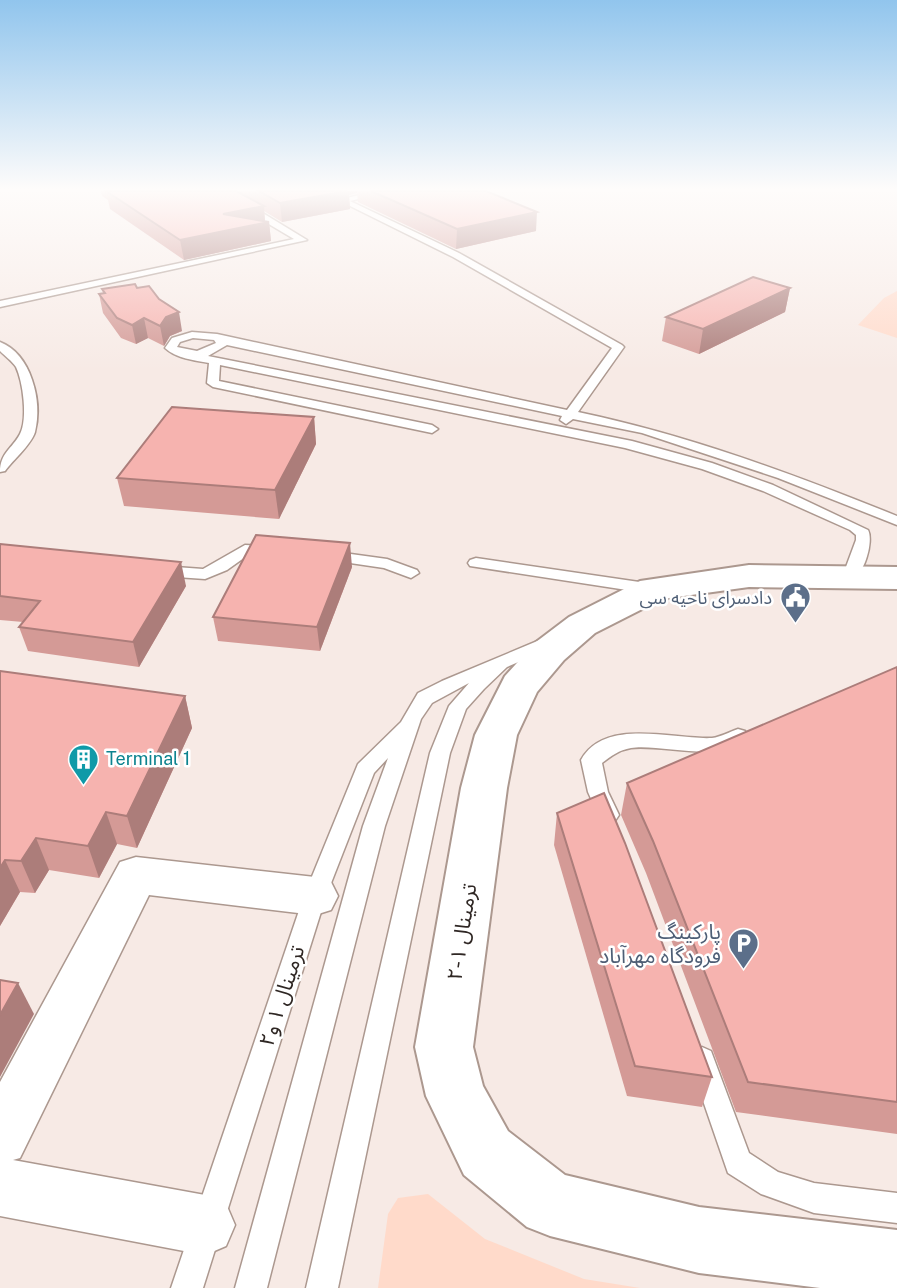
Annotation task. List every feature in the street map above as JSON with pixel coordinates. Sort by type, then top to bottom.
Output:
[{"type":"main road","name":"ترمینال ۱-۲","points":[[874,576],[728,578],[653,589],[617,605],[570,634],[550,651],[519,686],[496,735],[484,788],[444,1047],[456,1097],[486,1153],[550,1205],[699,1240],[897,1264]]},
{"type":"street","points":[[0,1138],[136,875],[315,896]]},
{"type":"street","points":[[0,1187],[205,1225]]},
{"type":"lane","points":[[0,304],[250,251]]},
{"type":"lane","points":[[448,251],[618,346],[558,430]]},
{"type":"lane","points":[[874,576],[863,533],[855,527],[768,488],[707,466],[626,444],[182,354],[175,351],[172,344],[183,337],[211,335],[221,340],[572,412],[645,430],[722,454],[897,521]]},
{"type":"lane","points":[[182,354],[211,351],[218,348],[221,340]]},
{"type":"lane","points":[[0,345],[20,364],[28,384],[30,408],[28,432],[0,468]]},
{"type":"lane","points":[[215,361],[213,383],[432,429]]},
{"type":"lane","points":[[150,570],[205,574],[221,567],[245,550],[285,551]]},
{"type":"lane","points":[[311,554],[387,564],[411,573]]},
{"type":"lane","points":[[476,564],[653,589]]},
{"type":"lane","points":[[251,1288],[374,827],[410,723],[425,698],[448,685],[570,634]]},
{"type":"lane","points":[[322,1288],[440,753],[458,706],[501,663]]},
{"type":"lane","name":"ترمینال ۱ و۲","points":[[187,1288],[205,1225],[315,896],[365,769],[410,723]]},
{"type":"lane","points":[[618,839],[598,792],[591,760],[606,746],[628,740],[715,745],[752,730]]},
{"type":"lane","points":[[695,1041],[738,1163],[771,1184],[814,1198],[897,1208]]},
{"type":"shaded area","points":[[0,251],[897,251],[897,1288],[0,1288]]},
{"type":"shaded area","points":[[897,291],[897,338],[858,325],[884,298]]},
{"type":"shaded area","points":[[428,1194],[485,1239],[584,1279],[640,1288],[378,1288],[388,1214],[398,1198]]},
{"type":"building","points":[[753,277],[790,288],[703,329],[666,317]]},
{"type":"building","points":[[135,284],[137,288],[149,286],[159,299],[179,312],[166,317],[160,326],[144,318],[132,325],[117,318],[99,294],[105,293],[102,289]]},
{"type":"building","points":[[172,407],[314,417],[275,490],[117,478]]},
{"type":"building","points":[[256,535],[350,543],[317,627],[213,617]]},
{"type":"building","points":[[0,544],[181,562],[133,642],[19,627],[40,601],[0,596]]},
{"type":"building","name":"پارکینگ فرودگاه مهرآباد","points":[[897,667],[897,1102],[748,1082],[653,841],[627,783]]},
{"type":"building","name":"Terminal 1","points":[[0,671],[185,696],[127,816],[106,812],[88,846],[36,838],[21,861],[5,860],[0,868]]},
{"type":"building","points":[[604,793],[712,1077],[635,1066],[557,813]]},
{"type":"building","points":[[0,980],[18,983],[0,1015]]},
{"type":"place","name":"دادسرای ناحیه سی","points":[[795,625]]},
{"type":"place","name":"Terminal 1","points":[[83,786]]},
{"type":"place","name":"پارکینگ فرودگاه مهرآباد","points":[[744,971]]}]
